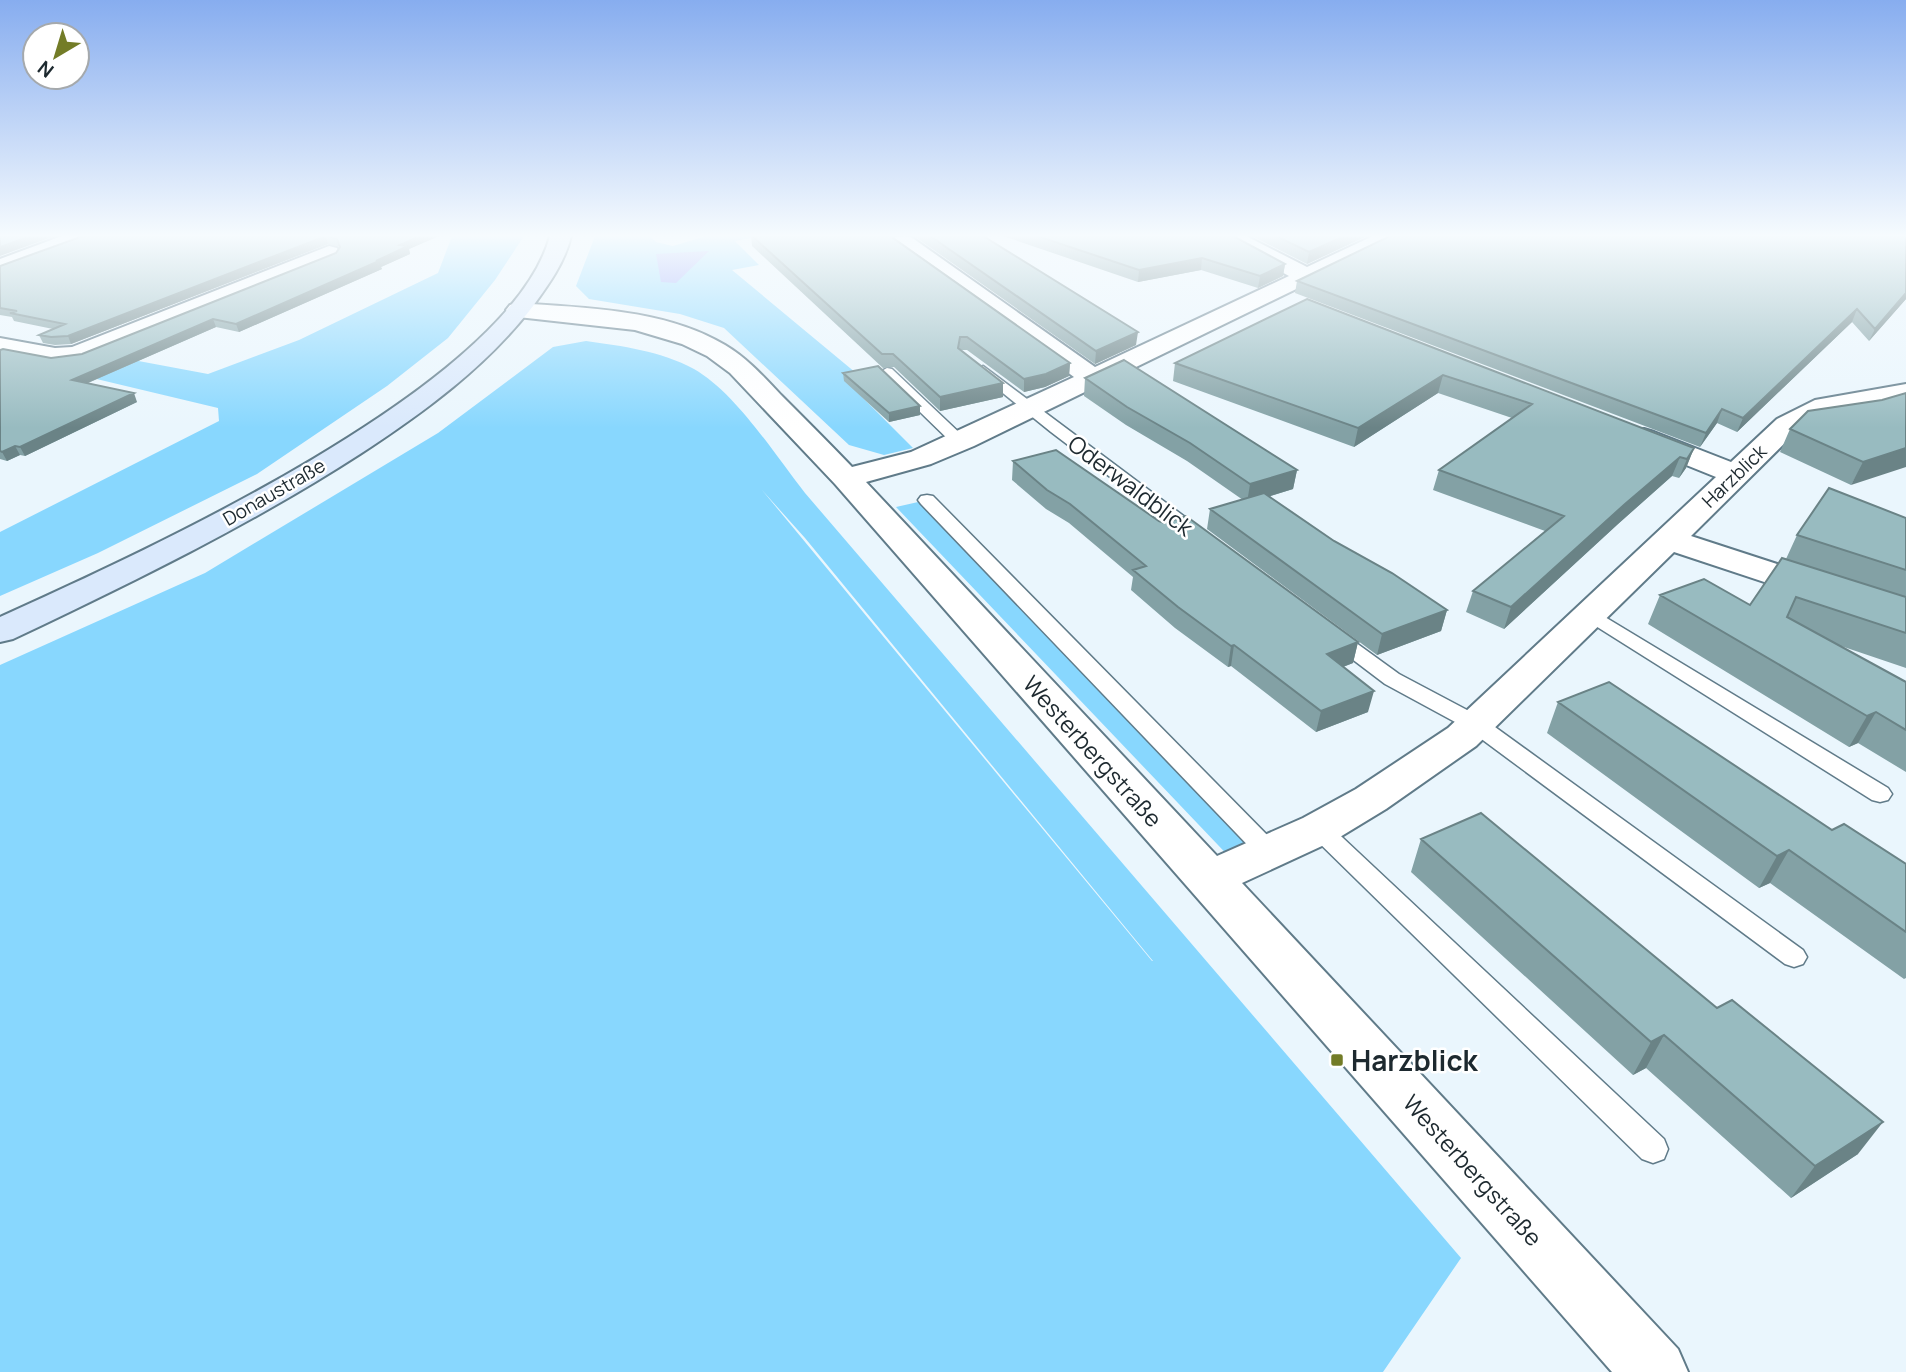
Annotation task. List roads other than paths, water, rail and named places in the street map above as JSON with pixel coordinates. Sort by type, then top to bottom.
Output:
[{"type":"main road","points":[[518,310],[525,300]]},
{"type":"main road","name":"Donaustraße","points":[[0,631],[244,512],[330,460],[410,407],[450,376],[487,345],[518,310]]},
{"type":"street","points":[[0,346],[55,356],[76,355],[212,300]]},
{"type":"street","points":[[984,300],[1094,379]]},
{"type":"street","points":[[846,478],[921,458],[960,442],[1258,300]]},
{"type":"street","points":[[1286,300],[1304,305]]},
{"type":"street","name":"Westerbergstraße","points":[[518,310],[610,319],[659,328],[706,344],[724,354],[759,385],[1655,1372]]},
{"type":"street","name":"Harzblick","points":[[1209,879],[1319,829],[1423,764],[1476,724],[1787,425],[1812,410],[1849,400],[1906,392]]},
{"type":"street","points":[[1621,429],[1736,474]]},
{"type":"street","points":[[1668,539],[1906,618]]},
{"type":"lane","name":"Oderwaldblick","points":[[976,365],[1030,409],[1213,546]]},
{"type":"lane","points":[[887,372],[960,442]]},
{"type":"lane","points":[[927,500],[1269,852]]},
{"type":"lane","points":[[1590,614],[1880,794]]},
{"type":"lane","points":[[1313,621],[1392,679],[1476,724],[1794,957]]},
{"type":"lane","points":[[1319,829],[1653,1149]]},
{"type":"place","name":"Harzblick","points":[[1337,1060]]}]
